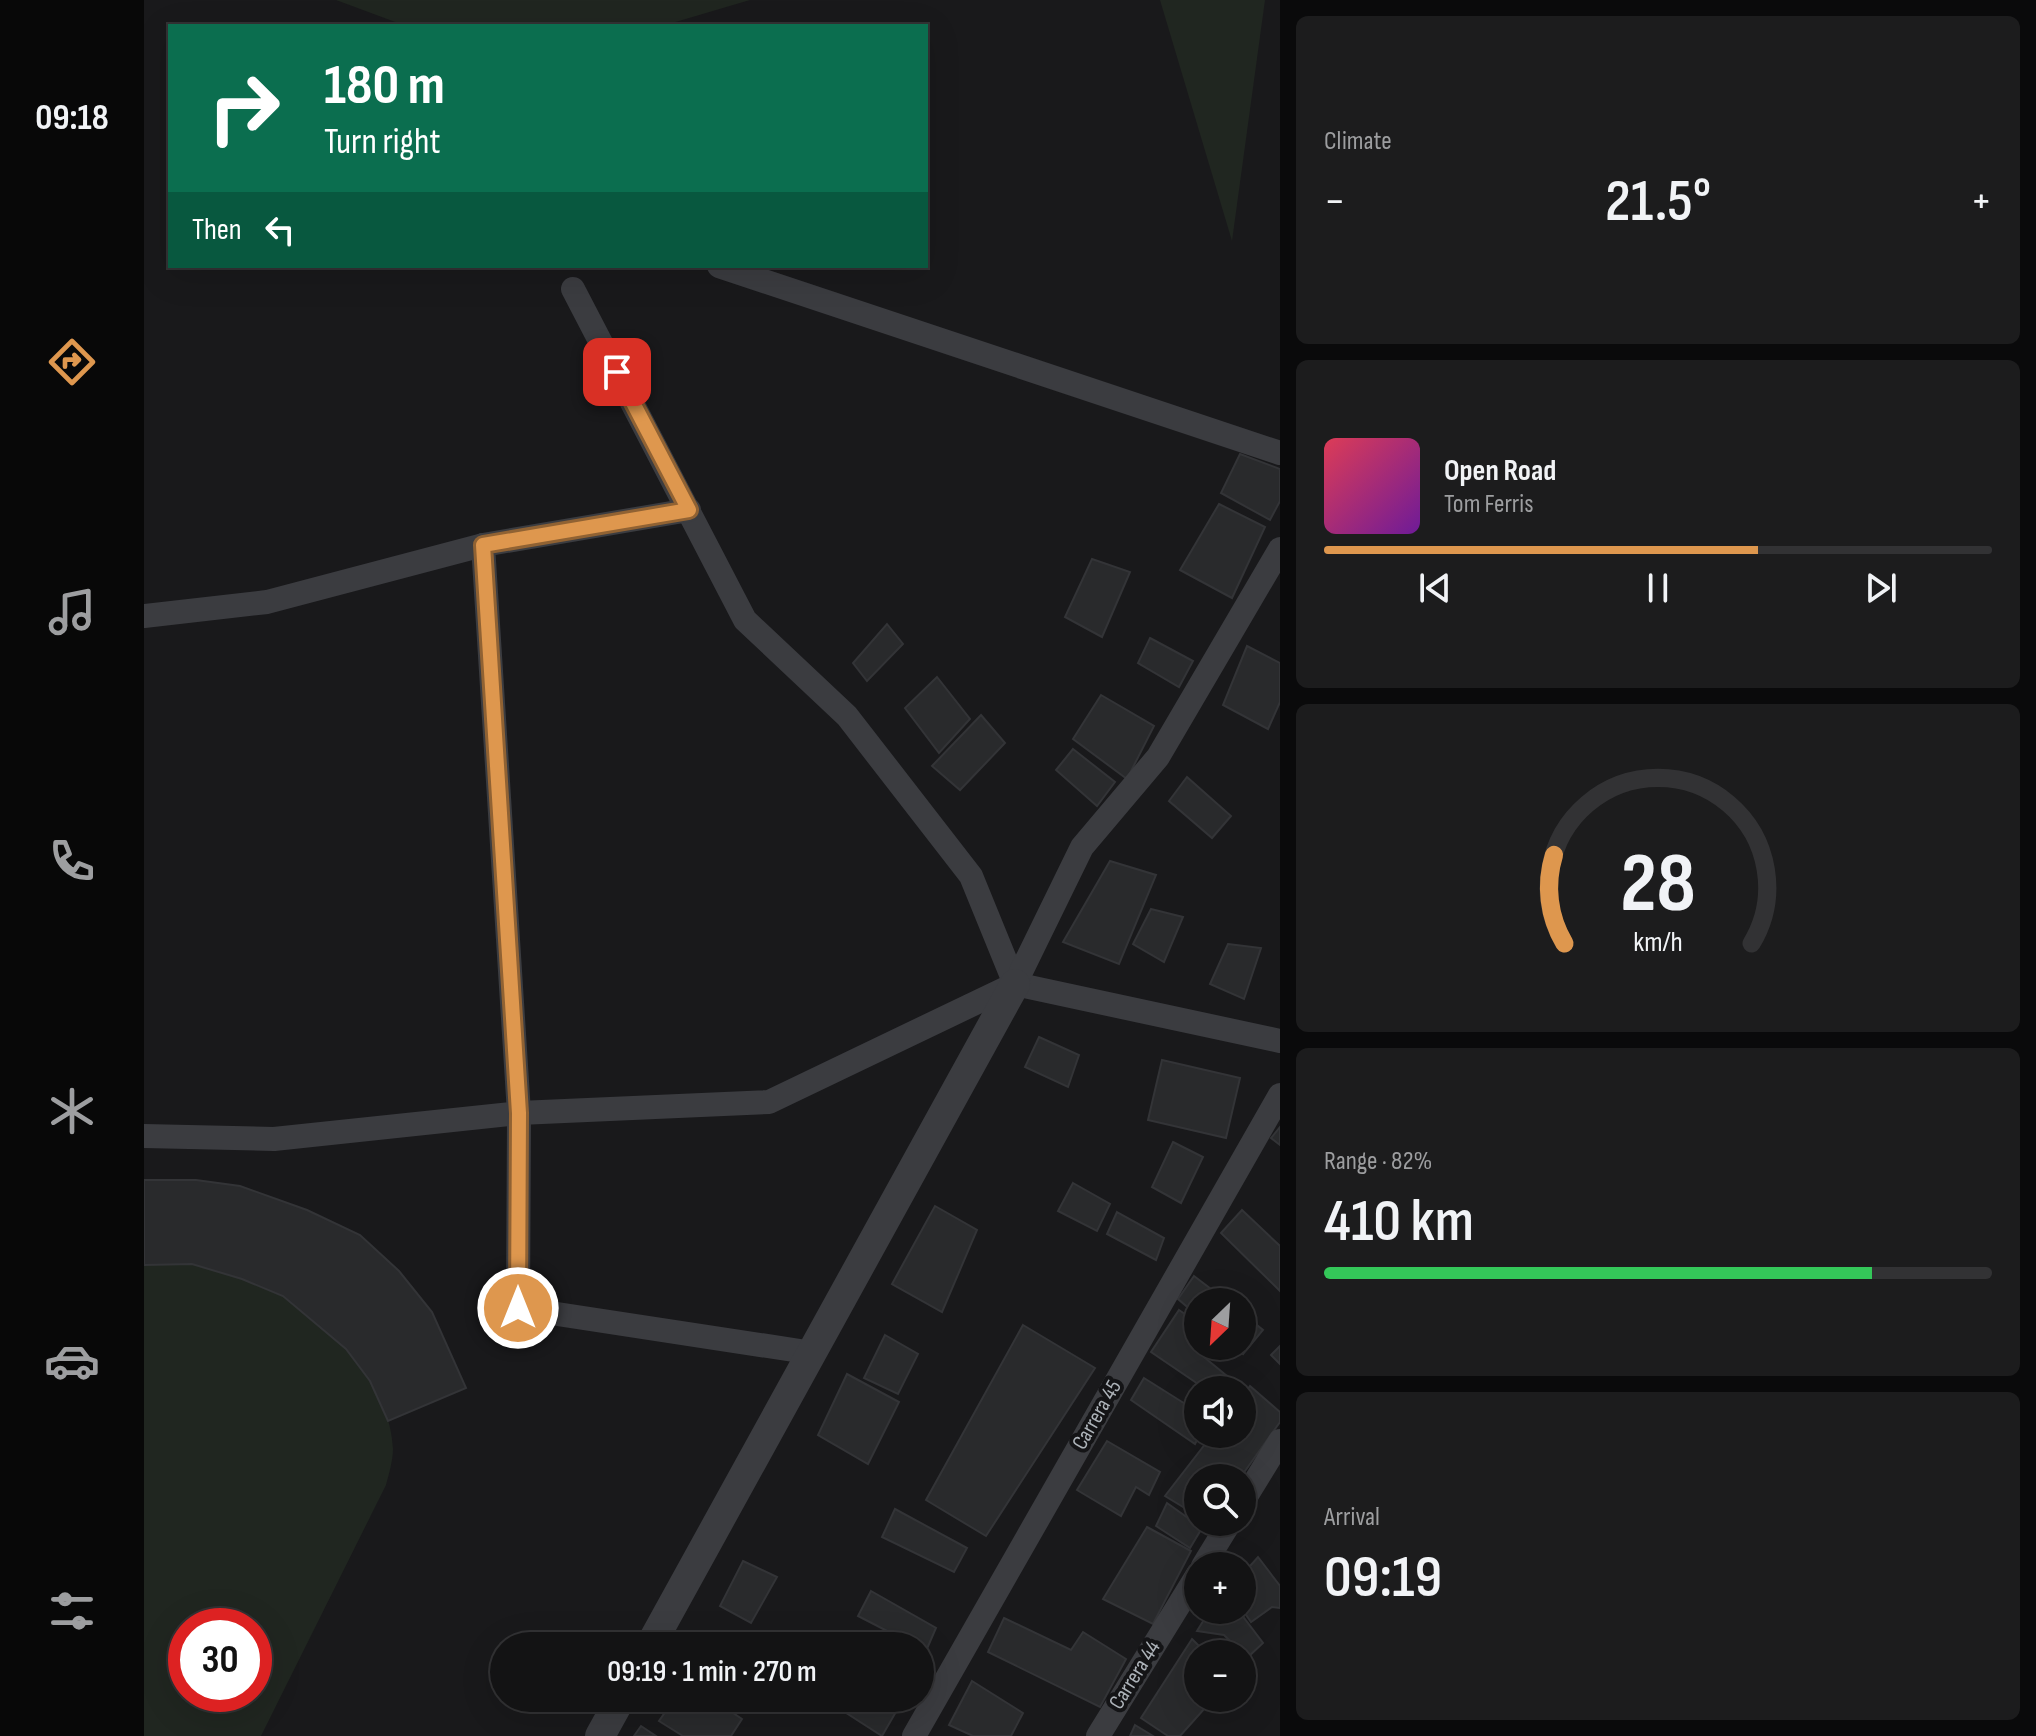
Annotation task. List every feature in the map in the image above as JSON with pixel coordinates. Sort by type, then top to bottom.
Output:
[{"type":"street","points":[[725,268],[1280,453]]},
{"type":"street","points":[[573,289],[745,620],[847,716],[971,876],[1015,984]]},
{"type":"street","points":[[144,616],[267,602],[382,569],[483,545],[689,510]]},
{"type":"street","points":[[483,545],[519,1113],[518,1308],[813,1353]]},
{"type":"street","points":[[658,1632],[1015,984],[1082,847],[1158,757],[1280,549]]},
{"type":"street","points":[[144,1136],[274,1139],[519,1113],[769,1102],[1015,984],[1280,1041]]},
{"type":"street","name":"Carrera 45","points":[[914,1736],[1280,1095]]},
{"type":"street","points":[[1256,1480],[1280,1441]]},
{"type":"street","name":"Carrera 44","points":[[1098,1736],[1184,1597]]},
{"type":"street","points":[[600,1736],[613,1712]]},
{"type":"shaded area","points":[[336,0],[750,0],[669,24],[401,24]]},
{"type":"shaded area","points":[[1160,0],[1265,0],[1232,241]]},
{"type":"shaded area","points":[[192,1264],[252,1281],[274,1291],[322,1325],[357,1361],[371,1382],[390,1426],[393,1453],[386,1485],[261,1736],[144,1736],[144,1265]]},
{"type":"building","points":[[1240,454],[1280,469],[1280,501],[1270,520],[1221,493]]},
{"type":"building","points":[[1219,504],[1265,527],[1232,598],[1180,570]]},
{"type":"building","points":[[1092,559],[1130,572],[1102,637],[1065,617]]},
{"type":"building","points":[[887,624],[903,644],[867,681],[853,663]]},
{"type":"building","points":[[1150,638],[1193,661],[1179,687],[1138,663]]},
{"type":"building","points":[[1247,646],[1280,663],[1280,702],[1268,729],[1223,705]]},
{"type":"building","points":[[937,677],[970,719],[939,753],[905,708]]},
{"type":"building","points":[[1101,695],[1154,726],[1127,779],[1073,739]]},
{"type":"building","points":[[981,715],[1005,743],[960,790],[932,766]]},
{"type":"building","points":[[1073,749],[1115,782],[1097,806],[1056,770]]},
{"type":"building","points":[[1187,777],[1231,816],[1212,838],[1169,801]]},
{"type":"building","points":[[1110,861],[1156,875],[1119,964],[1063,942]]},
{"type":"building","points":[[1151,909],[1183,917],[1164,962],[1133,944]]},
{"type":"building","points":[[1228,944],[1261,948],[1244,999],[1210,984]]},
{"type":"building","points":[[1039,1037],[1079,1055],[1068,1087],[1025,1067]]},
{"type":"building","points":[[1162,1060],[1240,1078],[1226,1138],[1148,1120]]},
{"type":"building","points":[[1280,1127],[1280,1145],[1271,1138]]},
{"type":"building","points":[[1173,1142],[1203,1157],[1181,1203],[1152,1187]]},
{"type":"building","points":[[144,1180],[196,1180],[240,1186],[307,1210],[360,1235],[399,1271],[432,1312],[466,1388],[388,1421],[370,1381],[346,1349],[283,1296],[242,1279],[192,1264],[144,1265]]},
{"type":"building","points":[[1073,1183],[1110,1204],[1097,1231],[1058,1211]]},
{"type":"building","points":[[935,1206],[977,1230],[942,1312],[892,1284]]},
{"type":"building","points":[[1242,1210],[1280,1246],[1280,1291],[1221,1233]]},
{"type":"building","points":[[1117,1212],[1164,1238],[1156,1260],[1107,1234]]},
{"type":"building","points":[[1194,1276],[1210,1288],[1186,1288]]},
{"type":"building","points":[[1184,1290],[1184,1304],[1178,1299]]},
{"type":"building","points":[[1179,1310],[1184,1313],[1184,1360],[1208,1360],[1227,1376],[1186,1376],[1151,1352]]},
{"type":"building","points":[[1256,1324],[1263,1330],[1256,1338]]},
{"type":"building","points":[[1023,1325],[1095,1368],[986,1536],[926,1500]]},
{"type":"building","points":[[885,1335],[918,1354],[898,1394],[864,1378]]},
{"type":"building","points":[[1280,1346],[1280,1364],[1271,1355]]},
{"type":"building","points":[[847,1374],[899,1402],[868,1464],[818,1435]]},
{"type":"building","points":[[1144,1378],[1184,1403],[1184,1436],[1131,1400]]},
{"type":"building","points":[[1256,1391],[1280,1412],[1280,1422],[1250,1464],[1190,1464],[1202,1448],[1256,1448]]},
{"type":"building","points":[[1107,1441],[1160,1472],[1149,1495],[1136,1487],[1121,1516],[1077,1490]]},
{"type":"building","points":[[1184,1471],[1184,1508],[1165,1496]]},
{"type":"building","points":[[1167,1503],[1184,1515],[1184,1536],[1197,1536],[1190,1548],[1156,1526]]},
{"type":"building","points":[[895,1509],[967,1548],[954,1572],[882,1537]]},
{"type":"building","points":[[1147,1527],[1191,1551],[1184,1552],[1184,1564],[1153,1624],[1103,1599]]},
{"type":"building","points":[[1258,1557],[1280,1586],[1280,1608],[1272,1607],[1256,1618]]},
{"type":"building","points":[[743,1561],[777,1577],[751,1623],[720,1606]]},
{"type":"building","points":[[871,1591],[936,1628],[934,1633],[889,1632],[858,1616]]},
{"type":"building","points":[[1004,1618],[1071,1650],[1083,1632],[1126,1659],[1100,1707],[988,1652]]},
{"type":"building","points":[[1201,1624],[1249,1624],[1263,1643],[1256,1650],[1256,1640],[1229,1640],[1224,1635],[1197,1631]]},
{"type":"building","points":[[1184,1651],[1184,1712],[1201,1712],[1180,1736],[1168,1736],[1141,1718]]},
{"type":"building","points":[[972,1681],[1023,1713],[1011,1736],[973,1736],[949,1725]]},
{"type":"building","points":[[665,1712],[732,1712],[742,1719],[731,1736],[683,1736],[659,1721]]},
{"type":"building","points":[[845,1712],[896,1712],[882,1736]]},
{"type":"building","points":[[1135,1725],[1153,1736],[1130,1736]]},
{"type":"building","points":[[641,1726],[656,1736],[634,1736]]},
{"type":"route","points":[[518,1308],[519,1113],[483,545],[689,510],[617,372]]}]
